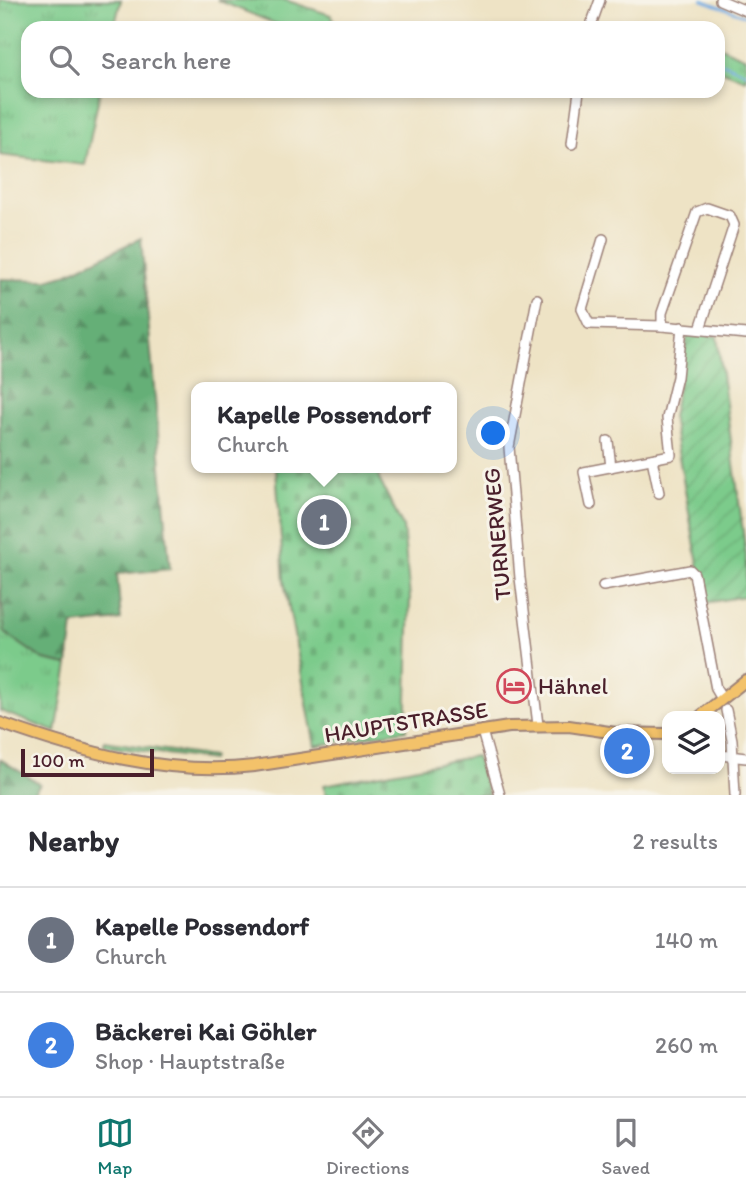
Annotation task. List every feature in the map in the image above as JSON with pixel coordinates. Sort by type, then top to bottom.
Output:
[{"type":"main road","points":[[711,711],[724,704],[746,680]]},
{"type":"main road","name":"HAUPTSTRASSE","points":[[0,723],[69,748],[193,768],[254,766],[538,725],[662,734]]},
{"type":"street","points":[[592,21],[600,0]]},
{"type":"street","points":[[720,0],[746,11]]},
{"type":"street","points":[[572,144],[578,98]]},
{"type":"street","points":[[662,326],[662,313],[696,212],[707,208],[730,216],[734,225],[700,329]]},
{"type":"street","points":[[603,239],[582,309],[589,324],[682,327],[746,334]]},
{"type":"street","name":"TURNERWEG","points":[[537,299],[509,447],[520,578],[538,725]]},
{"type":"street","points":[[591,505],[584,472],[671,455],[667,418],[677,377],[682,327]]},
{"type":"street","points":[[608,441],[611,467]]},
{"type":"street","points":[[652,459],[659,494]]},
{"type":"street","points":[[603,586],[690,570],[694,574],[716,689],[724,704],[735,795]]},
{"type":"street","points":[[482,731],[500,795]]},
{"type":"street","points":[[725,756],[746,758]]},
{"type":"green space","points":[[0,0],[121,0],[116,21],[21,21],[21,98],[99,98],[85,165],[0,155]]},
{"type":"green space","points":[[217,0],[285,0],[331,15],[334,21],[269,21]]},
{"type":"green space","points":[[725,49],[746,58],[746,80],[725,72]]},
{"type":"green space","points":[[141,238],[170,569],[117,574],[121,620],[73,625],[68,665],[44,660],[5,633],[0,583],[0,279],[47,280],[64,275]]},
{"type":"green space","points":[[688,334],[717,336],[746,554],[746,596],[705,603],[672,417]]},
{"type":"green space","points":[[276,473],[378,473],[403,527],[410,598],[406,730],[315,746],[284,581]]},
{"type":"green space","points":[[0,583],[5,633],[44,660],[68,665],[56,732],[0,711]]},
{"type":"green space","points":[[104,741],[213,757],[212,760],[104,746]]},
{"type":"green space","points":[[476,756],[489,795],[326,795],[324,785]]},
{"type":"green space","points":[[0,759],[40,784],[32,795],[0,795]]},
{"type":"waterway","points":[[702,0],[746,16]]},
{"type":"waterway","points":[[725,64],[746,73]]},
{"type":"place","name":"Kapelle Possendorf","points":[[324,522]]},
{"type":"place","name":"Hähnel","points":[[514,686]]},
{"type":"place","name":"Bäckerei Kai Göhler","points":[[627,751]]}]
